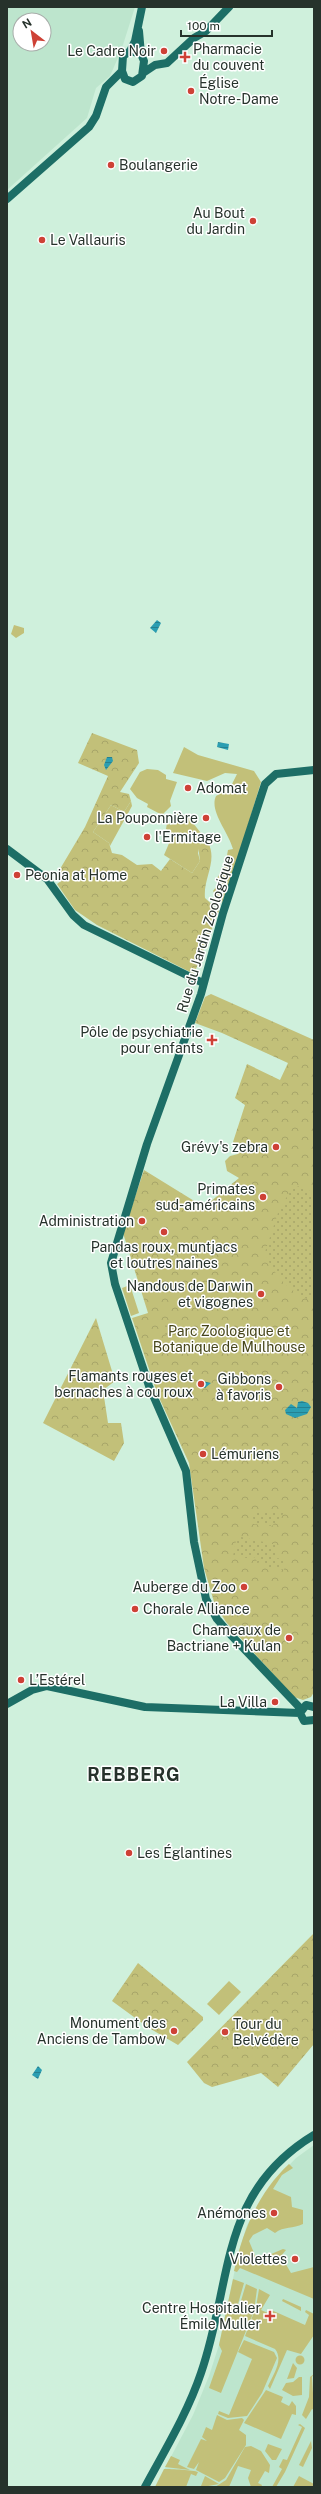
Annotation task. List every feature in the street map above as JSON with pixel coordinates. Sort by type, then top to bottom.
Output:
[{"type":"main road","points":[[125,79],[122,71],[123,56],[130,51],[138,28],[142,7]]},
{"type":"main road","points":[[107,85],[125,79],[136,81],[144,73],[156,66],[167,63],[174,55],[206,31],[229,7]]},
{"type":"main road","points":[[138,28],[144,73]]},
{"type":"main road","points":[[130,51],[156,61],[174,55]]},
{"type":"main road","points":[[7,199],[89,127],[96,116],[102,93],[107,85],[122,71]]},
{"type":"main road","name":"Rue du Jardin Zoologique","points":[[313,1722],[302,1719],[301,1711],[227,1630],[208,1603],[200,1577],[190,1491],[183,1460],[149,1386],[111,1271],[112,1254],[147,1144],[201,994],[223,912],[265,784],[271,776],[278,773],[314,770]]},
{"type":"main road","points":[[7,849],[44,876],[73,915],[84,925],[203,983]]},
{"type":"main road","points":[[7,1704],[32,1690],[47,1686],[145,1707],[301,1711],[306,1705],[314,1707]]},
{"type":"main road","points":[[145,2487],[183,2414],[201,2373],[231,2244],[243,2213],[257,2188],[274,2167],[314,2135]]},
{"type":"shaded area","points":[[7,7],[135,7],[121,51],[110,76],[96,88],[87,118],[7,190]]},
{"type":"shaded area","name":"Centre Hospitalier Émile Muller","points":[[314,2145],[314,2487],[155,2487],[193,2415],[209,2376],[219,2345],[238,2255],[247,2225],[272,2183],[296,2158]]},
{"type":"green space","points":[[14,625],[24,628],[24,633],[16,638],[11,634]]},
{"type":"green space","points":[[92,733],[137,750],[139,763],[120,792],[129,794],[131,801],[124,812],[111,805],[93,832],[109,843],[112,853],[122,855],[137,865],[152,864],[161,871],[170,859],[192,873],[200,861],[198,845],[208,842],[211,849],[211,863],[206,884],[205,898],[219,911],[194,974],[97,925],[75,910],[57,884],[61,881],[57,874],[85,827],[108,776],[78,763]]},
{"type":"green space","points":[[184,747],[198,755],[254,771],[261,782],[241,848],[222,903],[213,891],[220,882],[217,878],[225,866],[228,850],[233,849],[217,815],[215,802],[216,796],[230,788],[237,774],[225,773],[207,781],[173,773]]},
{"type":"green space","points":[[147,769],[158,770],[166,775],[166,779],[177,782],[170,801],[171,806],[162,815],[147,807],[148,804],[137,798],[130,789],[140,772]]},
{"type":"green space","points":[[131,801],[132,806],[110,846],[109,843],[93,832],[111,805],[124,812]]},
{"type":"green space","points":[[177,814],[191,817],[193,823],[208,842],[200,844],[198,853],[200,861],[192,873],[164,855],[173,834],[166,829],[167,823],[171,825]]},
{"type":"green space","name":"Parc Zoologique et Botanique de Mulhouse","points":[[211,994],[314,1040],[314,1692],[311,1697],[303,1700],[294,1697],[226,1622],[221,1614],[224,1612],[221,1606],[217,1607],[214,1602],[204,1568],[189,1463],[157,1393],[132,1318],[148,1313],[123,1233],[144,1170],[204,1207],[239,1178],[227,1171],[225,1161],[230,1156],[238,1154],[239,1149],[233,1142],[245,1105],[235,1098],[247,1064],[280,1080],[288,1063],[222,1033],[195,1023],[205,997]]},
{"type":"green space","points":[[300,1186],[314,1193],[314,1302],[298,1294],[284,1283],[268,1260],[265,1252],[279,1210],[292,1188]]},
{"type":"green space","points":[[130,1285],[139,1313],[131,1316],[122,1288]]},
{"type":"green space","points":[[96,1318],[115,1381],[103,1390],[108,1423],[121,1423],[124,1443],[114,1461],[43,1423]]},
{"type":"green space","points":[[161,1325],[173,1326],[177,1341],[173,1341],[172,1338],[168,1339]]},
{"type":"green space","points":[[252,1511],[285,1512],[272,1526],[254,1524]]},
{"type":"green space","points":[[237,1536],[277,1545],[275,1558],[285,1559],[284,1570],[267,1567],[268,1564],[256,1562],[257,1558],[253,1557],[253,1559],[233,1556]]},
{"type":"green space","points":[[314,1933],[314,2044],[278,2087],[261,2073],[212,2087],[204,2083],[187,2062]]},
{"type":"green space","points":[[138,1963],[203,2017],[203,2020],[178,2045],[149,2028],[112,2001]]},
{"type":"green space","points":[[229,1981],[241,1992],[219,2015],[207,2004]]},
{"type":"green space","points":[[289,2164],[293,2168],[282,2175],[273,2189],[291,2197],[292,2207],[303,2210],[303,2224],[296,2227],[282,2229],[275,2233],[267,2228],[253,2235],[249,2241],[257,2260],[283,2249],[286,2250],[281,2256],[291,2273],[314,2267],[314,2299],[240,2268],[237,2272],[234,2271],[242,2241],[253,2213],[269,2187]]},
{"type":"green space","points":[[233,2279],[244,2283],[238,2304],[240,2304],[246,2284],[257,2289],[254,2311],[221,2393],[209,2388],[222,2351],[219,2345]]},
{"type":"green space","points":[[259,2289],[270,2295],[261,2310],[268,2313],[269,2309],[305,2325],[309,2315],[305,2312],[306,2310],[314,2314],[314,2335],[301,2354],[287,2350],[270,2389],[268,2386],[278,2363],[277,2353],[275,2349],[245,2336],[256,2307]]},
{"type":"green space","points":[[283,2299],[301,2307],[301,2311],[282,2301]]},
{"type":"green space","points":[[244,2340],[274,2352],[277,2358],[262,2393],[247,2416],[228,2418],[218,2414],[219,2411],[229,2415],[252,2359],[238,2352]]},
{"type":"green space","points":[[300,2355],[305,2360],[300,2365],[295,2360]]},
{"type":"green space","points":[[293,2363],[297,2368],[294,2378],[287,2379]]},
{"type":"green space","points":[[314,2374],[312,2377],[314,2410],[312,2409],[306,2419],[302,2415],[309,2397],[310,2377]]},
{"type":"green space","points":[[299,2377],[302,2377],[302,2395],[293,2396],[282,2390],[286,2383],[293,2382]]},
{"type":"green space","points":[[266,2390],[283,2397],[281,2402],[289,2406],[292,2401],[296,2406],[296,2415],[292,2414],[281,2439],[244,2423]]},
{"type":"green space","points":[[217,2415],[227,2420],[242,2418],[244,2420],[239,2430],[246,2435],[246,2445],[225,2478],[219,2482],[196,2470],[199,2462],[194,2469],[187,2467],[201,2439],[207,2441],[202,2437],[206,2427],[212,2430]]},
{"type":"green space","points":[[300,2424],[305,2428],[285,2472],[276,2487],[272,2487],[282,2469],[279,2467],[283,2459],[287,2460],[302,2427],[298,2425]]},
{"type":"green space","points":[[311,2441],[312,2448],[303,2467],[299,2465]]},
{"type":"green space","points":[[268,2444],[282,2449],[276,2460],[272,2460],[265,2451]]},
{"type":"green space","points":[[251,2446],[261,2451],[270,2465],[269,2473],[265,2471],[258,2483],[262,2485],[261,2487],[251,2487],[248,2478],[251,2470],[238,2466],[229,2487],[215,2487],[226,2480],[245,2447]]},
{"type":"green space","points":[[171,2456],[180,2460],[178,2464],[190,2470],[165,2467]]},
{"type":"green space","points":[[164,2469],[198,2472],[196,2476],[191,2474],[186,2487],[155,2487]]},
{"type":"green space","points":[[205,2476],[219,2484],[203,2487],[201,2486]]},
{"type":"green space","points":[[299,2476],[314,2484],[314,2487],[293,2487]]},
{"type":"water","points":[[157,620],[161,623],[156,633],[150,628]]},
{"type":"water","points":[[218,742],[229,744],[228,750],[217,747]]},
{"type":"water","points":[[107,757],[112,757],[113,761],[106,770],[104,765]]},
{"type":"water","points":[[198,1380],[211,1383],[205,1388],[197,1384]]},
{"type":"water","points":[[302,1401],[308,1403],[311,1407],[307,1414],[295,1418],[286,1414],[285,1410],[291,1404],[297,1408],[298,1402]]},
{"type":"water","points":[[163,1607],[175,1608],[176,1612],[163,1612]]},
{"type":"water","points":[[38,2066],[42,2070],[38,2079],[32,2075]]},
{"type":"place","name":"Le Cadre Noir","points":[[164,51]]},
{"type":"place","name":"Pharmacie du couvent","points":[[185,57]]},
{"type":"place","name":"Église Notre-Dame","points":[[191,91]]},
{"type":"place","name":"Boulangerie","points":[[111,165]]},
{"type":"place","name":"Au Bout du Jardin","points":[[253,221]]},
{"type":"place","name":"Le Vallauris","points":[[42,240]]},
{"type":"place","name":"Adomat","points":[[188,788]]},
{"type":"place","name":"La Pouponnière","points":[[206,818]]},
{"type":"place","name":"l'Ermitage","points":[[147,837]]},
{"type":"place","name":"Peonia at Home","points":[[17,875]]},
{"type":"place","name":"Pôle de psychiatrie pour enfants","points":[[212,1040]]},
{"type":"place","name":"Grévy's zebra","points":[[276,1147]]},
{"type":"place","name":"Primates sud-américains","points":[[263,1197]]},
{"type":"place","name":"Administration","points":[[142,1221]]},
{"type":"place","name":"Pandas roux, muntjacs et loutres naines","points":[[164,1232]]},
{"type":"place","name":"Nandous de Darwin et vigognes","points":[[261,1294]]},
{"type":"place","name":"Flamants rouges et bernaches à cou roux","points":[[201,1384]]},
{"type":"place","name":"Gibbons à favoris","points":[[279,1387]]},
{"type":"place","name":"Lémuriens","points":[[203,1454]]},
{"type":"place","name":"Auberge du Zoo","points":[[244,1587]]},
{"type":"place","name":"Chorale Alliance","points":[[135,1609]]},
{"type":"place","name":"Chameaux de Bactriane + Kulan","points":[[289,1638]]},
{"type":"place","name":"L’Estérel","points":[[21,1680]]},
{"type":"place","name":"La Villa","points":[[275,1702]]},
{"type":"place","name":"Les Églantines","points":[[129,1853]]},
{"type":"place","name":"Monument des Anciens de Tambow","points":[[174,2031]]},
{"type":"place","name":"Tour du Belvédère","points":[[225,2032]]},
{"type":"place","name":"Anémones","points":[[274,2213]]},
{"type":"place","name":"Violettes","points":[[295,2259]]},
{"type":"place","name":"Centre Hospitalier Émile Muller","points":[[270,2316]]},
{"type":"district","name":"REBBERG","points":[[134,1774]]}]
